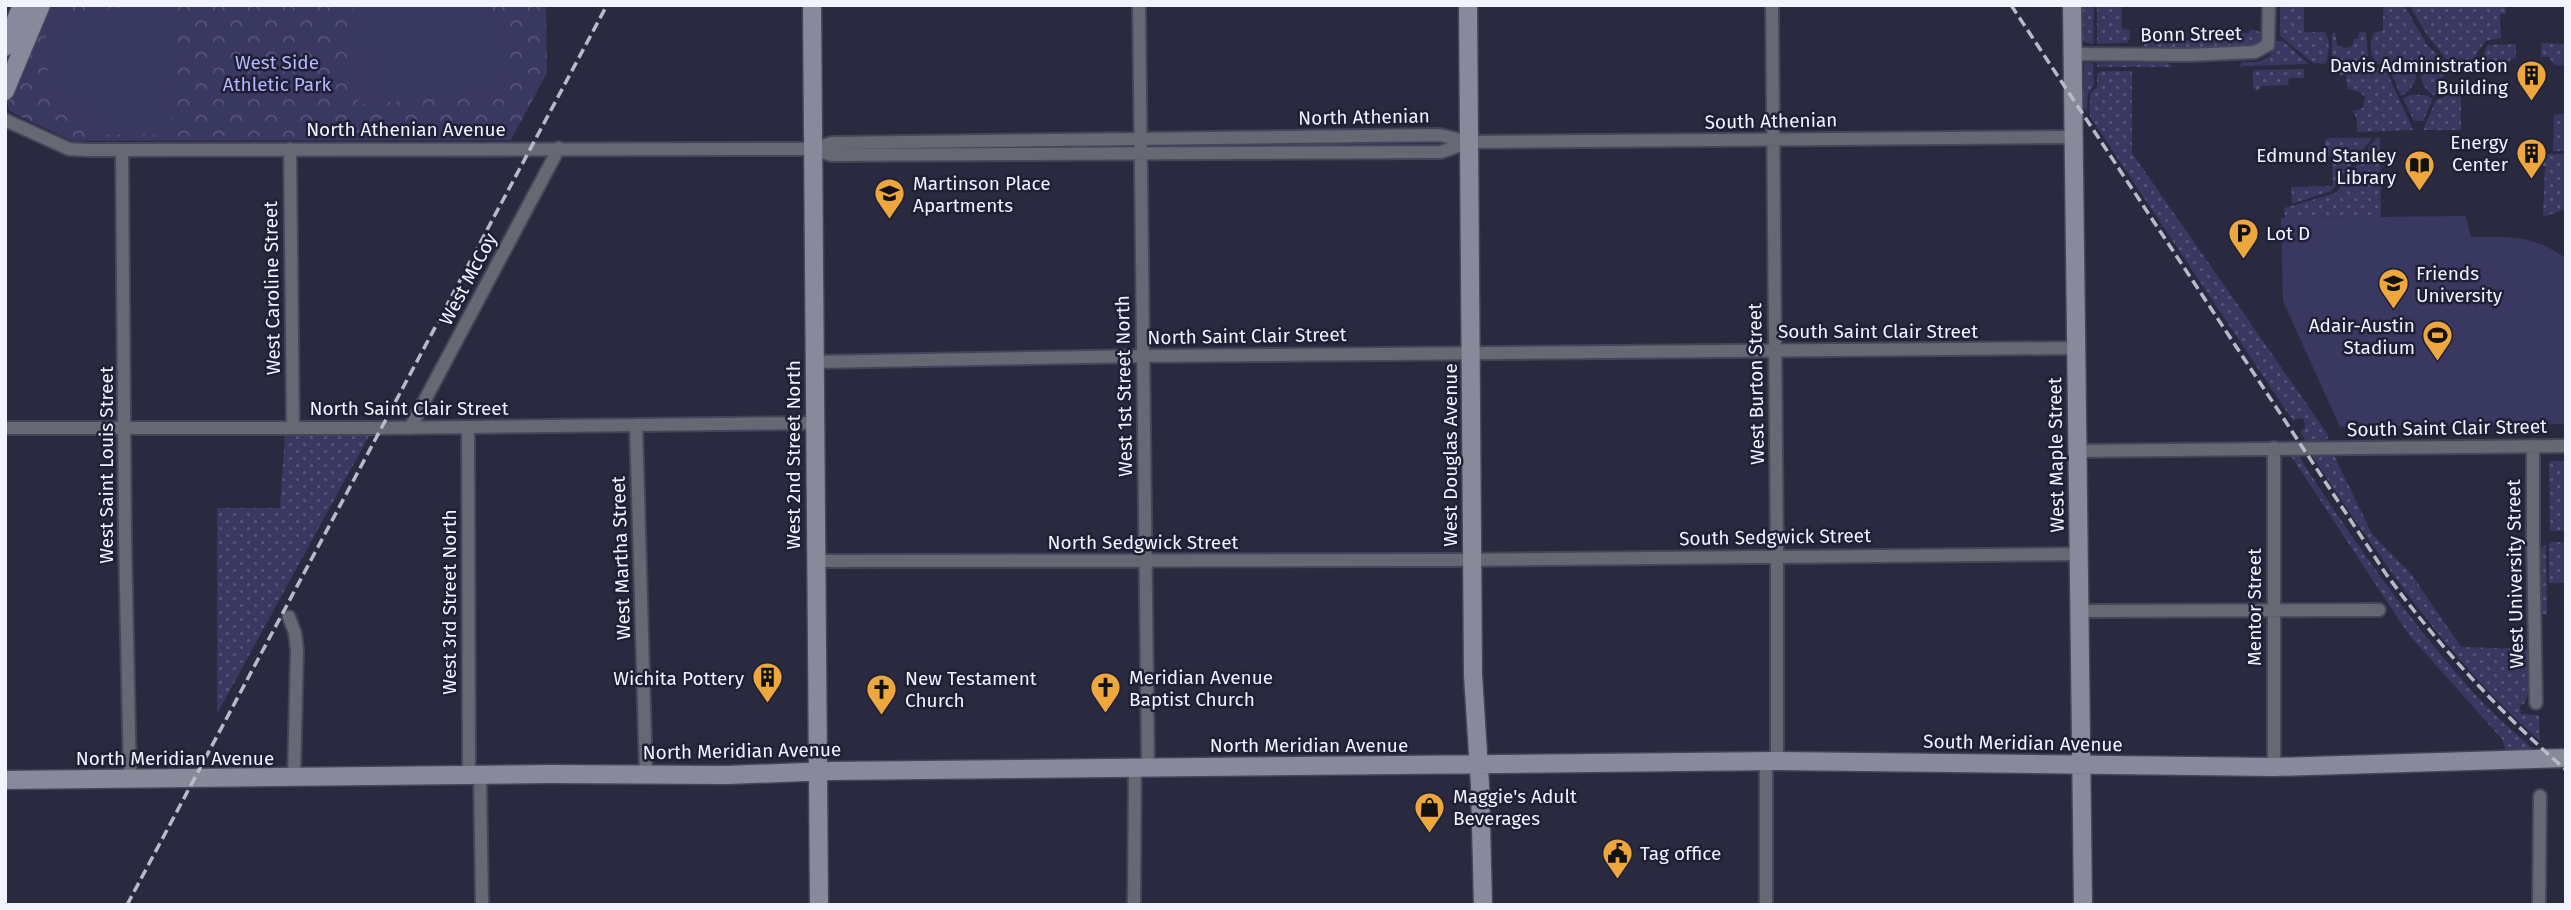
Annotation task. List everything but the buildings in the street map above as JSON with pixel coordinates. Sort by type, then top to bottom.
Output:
[{"type":"main road","points":[[5,47],[22,5]]},
{"type":"main road","points":[[5,91],[41,5]]},
{"type":"main road","name":"West 2nd Street North","points":[[812,5],[819,905]]},
{"type":"main road","name":"West Douglas Avenue","points":[[1468,5],[1473,675],[1483,905]]},
{"type":"main road","name":"West Maple Street","points":[[2072,5],[2083,905]]},
{"type":"main road","name":"South Meridian Avenue","points":[[1479,766],[1771,762],[2274,767],[2566,758]]},
{"type":"main road","name":"North Meridian Avenue","points":[[5,780],[727,775],[1142,767],[1479,766]]},
{"type":"street","name":"West 1st Street North","points":[[1135,905],[1142,767],[1145,561],[1139,5]]},
{"type":"street","name":"West Burton Street","points":[[1766,905],[1777,556],[1772,5]]},
{"type":"street","name":"Bonn Street","points":[[2073,54],[2189,55],[2255,52],[2268,45],[2269,5]]},
{"type":"street","name":"North Athenian Avenue","points":[[5,120],[69,149],[812,149]]},
{"type":"street","name":"North Athenian","points":[[812,149],[832,143],[1440,135],[1469,142]]},
{"type":"street","name":"South Athenian","points":[[1469,142],[2073,137]]},
{"type":"street","name":"North Athenian","points":[[812,149],[832,155],[1441,152],[1469,142]]},
{"type":"street","name":"West McCoy","points":[[410,428],[559,148]]},
{"type":"street","name":"West Caroline Street","points":[[290,149],[293,428]]},
{"type":"street","name":"West Saint Louis Street","points":[[122,150],[130,779]]},
{"type":"street","name":"South Saint Clair Street","points":[[1470,353],[2076,348]]},
{"type":"street","name":"North Saint Clair Street","points":[[813,362],[1470,353]]},
{"type":"street","name":"North Saint Clair Street","points":[[5,428],[468,428],[814,423]]},
{"type":"street","name":"West Martha Street","points":[[636,425],[646,774]]},
{"type":"street","name":"West 3rd Street North","points":[[468,428],[475,776],[482,905]]},
{"type":"street","name":"West University Street","points":[[2533,446],[2536,703]]},
{"type":"street","name":"South Saint Clair Street","points":[[2077,451],[2566,446]]},
{"type":"street","name":"Mentor Street","points":[[2274,448],[2274,767]]},
{"type":"street","name":"South Sedgwick Street","points":[[1472,560],[2078,554]]},
{"type":"street","name":"North Sedgwick Street","points":[[815,561],[1472,560]]},
{"type":"street","points":[[2080,611],[2379,610]]},
{"type":"street","points":[[289,617],[297,650],[294,778]]},
{"type":"street","points":[[2539,905],[2540,796]]},
{"type":"green space","name":"West Side Athletic Park","points":[[45,5],[546,5],[547,73],[511,140],[72,141],[17,115],[9,110],[7,102]]},
{"type":"green space","points":[[167,5],[177,15],[178,47],[170,134],[107,135],[48,87],[46,35],[55,15]]},
{"type":"green space","points":[[354,5],[481,5],[504,26],[507,93],[362,104],[352,93]]},
{"type":"green space","points":[[2082,5],[2094,5],[2093,45],[2083,41]]},
{"type":"green space","points":[[2097,5],[2122,5],[2122,29],[2130,30],[2127,43],[2097,44]]},
{"type":"green space","points":[[2280,5],[2304,5],[2304,32],[2325,32],[2329,48],[2325,64],[2313,63],[2280,36]]},
{"type":"green space","points":[[2383,5],[2404,5],[2427,45],[2447,63],[2376,64],[2371,43],[2375,32],[2383,31]]},
{"type":"green space","points":[[2409,5],[2506,7],[2506,14],[2500,14],[2501,38],[2485,41],[2470,65],[2452,66],[2427,35]]},
{"type":"green space","points":[[2250,29],[2261,32],[2262,42],[2256,47],[2145,48],[2142,40],[2240,40],[2241,33],[2249,33]]},
{"type":"green space","points":[[2335,32],[2337,45],[2345,48],[2352,46],[2354,39],[2358,39],[2359,32],[2366,32],[2368,56],[2364,65],[2336,65],[2332,55],[2332,34]]},
{"type":"green space","points":[[2276,41],[2283,41],[2309,64],[2239,68],[2242,62],[2257,62],[2269,57]]},
{"type":"green space","points":[[2541,43],[2566,44],[2566,66],[2554,65],[2549,57],[2541,57]]},
{"type":"green space","points":[[2516,44],[2516,58],[2511,59],[2507,66],[2479,64],[2488,45]]},
{"type":"green space","points":[[2084,63],[2093,63],[2094,86],[2088,93],[2087,112],[2083,106]]},
{"type":"green space","points":[[2097,63],[2168,63],[2173,67],[2097,67]]},
{"type":"green space","points":[[2417,67],[2414,84],[2401,96],[2389,68]]},
{"type":"green space","points":[[2344,68],[2385,68],[2413,130],[2357,132],[2357,119],[2353,111],[2363,108],[2365,97],[2360,92],[2348,89],[2346,75],[2339,75]]},
{"type":"green space","points":[[2420,68],[2447,68],[2435,96],[2423,84]]},
{"type":"green space","points":[[2304,69],[2304,78],[2289,78],[2288,85],[2262,86],[2257,91],[2253,87],[2253,70]]},
{"type":"green space","points":[[2101,71],[2132,71],[2132,153],[2327,433],[2328,438],[2325,441],[2306,441],[2300,431],[2305,428],[2304,420],[2299,418],[2293,421],[2090,117],[2090,94],[2097,87],[2097,74]]},
{"type":"green space","points":[[2461,90],[2461,130],[2423,130],[2436,100]]},
{"type":"green space","points":[[2410,95],[2426,95],[2433,99],[2423,121],[2414,121],[2403,99]]},
{"type":"green space","points":[[2566,113],[2566,151],[2553,151],[2554,115]]},
{"type":"green space","points":[[2372,138],[2331,191],[2292,204],[2291,187],[2333,186],[2332,156],[2324,155],[2325,140]]},
{"type":"green space","points":[[2376,138],[2380,138],[2381,217],[2285,218],[2284,208],[2336,193]]},
{"type":"green space","points":[[2536,154],[2566,154],[2566,209],[2543,217],[2545,166],[2536,166]]},
{"type":"green space","name":"Adair-Austin Stadium","points":[[2466,216],[2471,237],[2521,238],[2542,245],[2566,258],[2566,424],[2340,427],[2283,301],[2281,218]]},
{"type":"green space","points":[[285,435],[369,436],[217,714],[217,508],[280,508]]},
{"type":"green space","points":[[2334,455],[2372,534],[2412,575],[2461,647],[2528,649],[2528,695],[2524,704],[2520,705],[2521,714],[2539,715],[2540,741],[2506,709],[2445,642],[2363,532],[2312,456]]},
{"type":"green space","points":[[2291,456],[2299,456],[2364,553],[2433,646],[2484,704],[2535,751],[2506,752],[2502,739],[2409,635]]},
{"type":"green space","points":[[2549,461],[2566,461],[2566,531],[2550,531]]},
{"type":"green space","points":[[2566,542],[2566,583],[2549,583],[2549,544]]},
{"type":"green space","points":[[2544,545],[2547,614],[2542,614],[2541,549]]},
{"type":"railway","points":[[127,905],[607,5]]},
{"type":"railway","points":[[2011,5],[2386,574],[2470,677],[2566,770]]},
{"type":"place","name":"Davis Administration Building","points":[[2531,103]]},
{"type":"place","name":"Energy Center","points":[[2531,180]]},
{"type":"place","name":"Edmund Stanley Library","points":[[2419,193]]},
{"type":"place","name":"Martinson Place Apartments","points":[[890,221]]},
{"type":"place","name":"Lot D","points":[[2243,260]]},
{"type":"place","name":"Friends University","points":[[2393,311]]},
{"type":"place","name":"Adair-Austin Stadium","points":[[2438,363]]},
{"type":"place","name":"Wichita Pottery","points":[[767,705]]},
{"type":"place","name":"Meridian Avenue Baptist Church","points":[[1106,715]]},
{"type":"place","name":"New Testament Church","points":[[882,716]]},
{"type":"place","name":"Maggie's Adult Beverages","points":[[1430,834]]},
{"type":"place","name":"Tag office","points":[[1617,880]]}]
